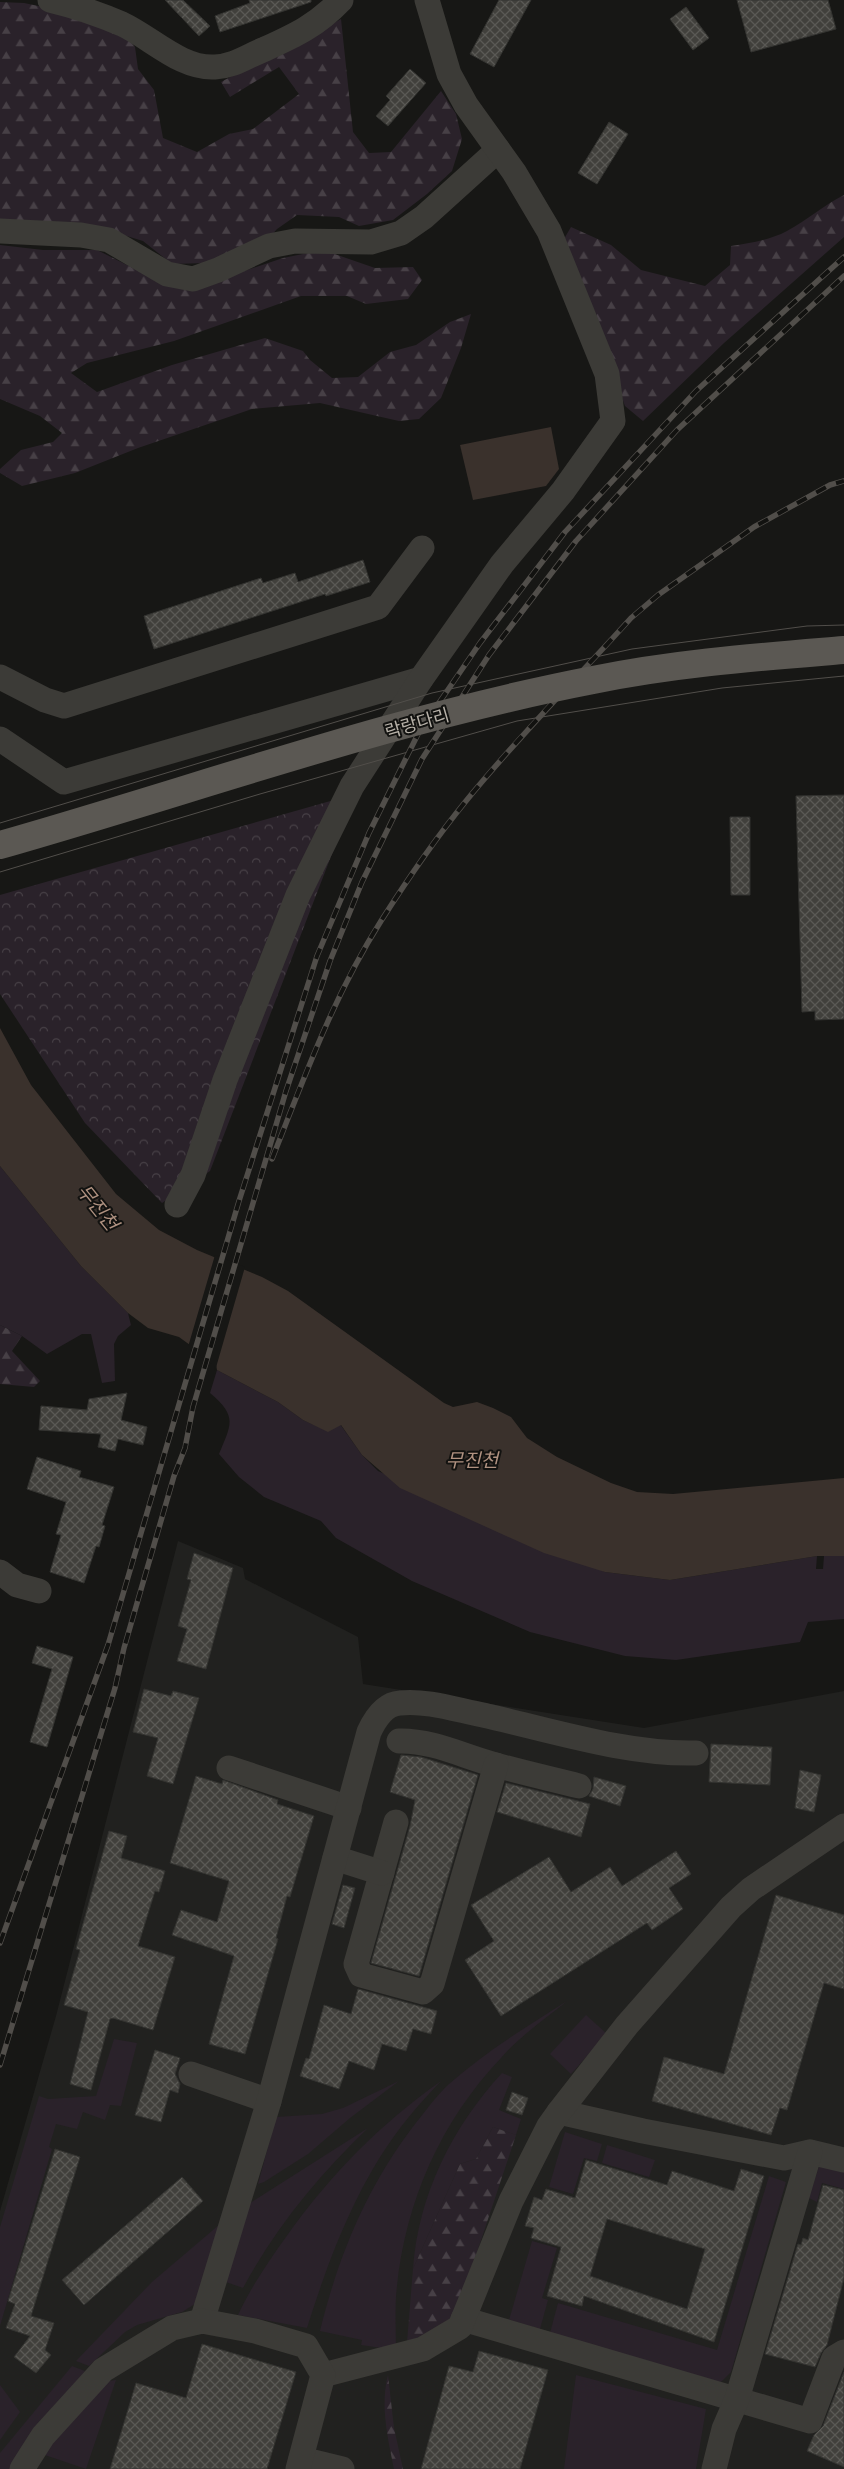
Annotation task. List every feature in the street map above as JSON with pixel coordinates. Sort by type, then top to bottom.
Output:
[{"type":"main road","name":"락랑다리","points":[[0,845],[304,754],[482,705],[591,680],[663,667],[844,650]]},
{"type":"street","points":[[50,0],[80,7],[124,25],[179,58],[209,67],[238,63],[262,50],[300,34],[326,16],[340,0]]},
{"type":"street","points":[[177,1205],[193,1175],[225,1080],[298,895],[352,786],[421,679],[502,564],[563,491],[612,421],[607,374],[549,231],[514,172],[466,105],[449,74],[427,0]]},
{"type":"street","points":[[0,231],[81,235],[110,240],[167,274],[193,279],[218,270],[269,246],[295,241],[371,242],[401,233],[424,217],[498,150]]},
{"type":"street","points":[[0,677],[45,700],[64,706],[378,606],[422,548]]},
{"type":"street","points":[[0,739],[64,782],[421,679]]},
{"type":"street","points":[[0,1572],[16,1585],[39,1590]]},
{"type":"street","points":[[202,2320],[269,2101],[375,1719],[385,1709],[398,1702],[415,1703],[470,1712],[648,1750],[668,1753],[696,1753]]},
{"type":"street","points":[[399,1741],[410,1741],[439,1748],[579,1786]]},
{"type":"street","points":[[396,1822],[356,1964],[361,1975],[423,1992],[432,1984],[496,1765]]},
{"type":"street","points":[[228,1768],[349,1808]]},
{"type":"street","points":[[323,2375],[400,2357],[423,2349],[460,2327],[511,2201],[549,2126],[559,2112],[627,2025],[731,1907],[751,1889],[844,1826]]},
{"type":"street","points":[[335,1858],[382,1873]]},
{"type":"street","points":[[191,2074],[269,2101]]},
{"type":"street","points":[[559,2112],[644,2131],[784,2158],[810,2152],[844,2160]]},
{"type":"street","points":[[714,2469],[724,2430],[737,2399],[810,2152]]},
{"type":"street","points":[[463,2319],[810,2421],[834,2358],[844,2352]]},
{"type":"street","points":[[22,2469],[43,2436],[102,2370],[172,2328],[202,2320],[254,2331],[306,2346],[323,2375],[299,2464],[342,2469]]},
{"type":"shaded area","points":[[178,1541],[243,1568],[245,1579],[358,1637],[363,1684],[644,1728],[844,1691],[844,2469],[0,2469],[0,2211],[56,2016]]},
{"type":"green space","points":[[0,2],[24,3],[62,11],[124,35],[135,47],[138,69],[154,90],[163,138],[197,152],[229,134],[253,129],[299,94],[279,67],[230,97],[221,82],[341,19],[353,132],[369,153],[391,152],[441,91],[456,114],[462,139],[452,171],[427,194],[393,220],[359,226],[339,217],[297,215],[277,229],[266,241],[206,263],[172,264],[143,241],[94,226],[0,222]]},
{"type":"green space","points":[[844,195],[844,237],[724,343],[643,421],[625,406],[564,239],[571,227],[611,245],[641,270],[705,286],[730,265],[731,246],[774,237],[794,227]]},
{"type":"green space","points":[[0,245],[43,250],[97,250],[139,271],[199,286],[283,258],[323,250],[375,268],[413,267],[422,280],[408,299],[366,304],[347,296],[301,296],[174,341],[87,363],[71,373],[97,392],[172,365],[265,338],[303,351],[310,360],[332,378],[358,377],[390,352],[416,345],[450,322],[471,314],[461,348],[441,398],[419,419],[399,421],[320,403],[252,409],[138,448],[75,473],[22,486],[0,473],[0,469],[21,450],[53,442],[62,433],[40,416],[0,399]]},
{"type":"green space","points":[[355,794],[210,1171],[162,1203],[85,1123],[0,994],[0,895]]},
{"type":"green space","points":[[0,1166],[81,1266],[128,1313],[131,1325],[118,1336],[114,1344],[115,1381],[102,1383],[91,1334],[82,1334],[47,1354],[22,1336],[0,1325]]},
{"type":"green space","points":[[0,1325],[22,1336],[12,1351],[40,1381],[34,1387],[0,1384]]},
{"type":"green space","points":[[217,1370],[278,1402],[303,1420],[328,1431],[340,1424],[362,1455],[378,1471],[605,1572],[670,1580],[817,1556],[816,1569],[823,1569],[824,1556],[844,1556],[844,1619],[808,1622],[800,1642],[676,1660],[625,1656],[530,1632],[412,1581],[336,1538],[321,1521],[264,1497],[239,1477],[219,1454],[227,1435],[230,1420],[225,1408],[210,1393]]},
{"type":"green space","points":[[567,2001],[508,2050],[479,2083],[459,2110],[442,2138],[416,2199],[407,2231],[396,2297],[396,2350],[361,2345],[362,2340],[320,2331],[345,2250],[367,2200],[412,2128],[439,2094],[463,2072],[506,2040]]},
{"type":"green space","points":[[586,2015],[607,2034],[571,2074],[550,2054]]},
{"type":"green space","points":[[114,2039],[137,2043],[121,2106],[110,2105],[105,2120],[83,2112],[77,2129],[56,2124],[49,2147],[52,2149],[0,2326],[0,2227],[39,2096],[48,2099],[96,2096]]},
{"type":"green space","points":[[502,2073],[512,2077],[499,2110],[521,2119],[516,2135],[493,2127],[476,2159],[460,2164],[413,2269],[422,2215],[430,2189],[441,2164],[453,2139],[468,2116]]},
{"type":"green space","points":[[399,2081],[350,2118],[308,2154],[258,2184],[276,2117],[322,2114],[343,2108]]},
{"type":"green space","points":[[441,2081],[412,2113],[375,2166],[336,2245],[307,2328],[238,2315],[266,2265],[303,2214],[338,2172],[376,2133]]},
{"type":"green space","points":[[493,2127],[516,2135],[457,2312],[450,2323],[407,2343],[413,2269],[460,2164],[476,2159]]},
{"type":"green space","points":[[368,2128],[299,2203],[269,2244],[243,2288],[226,2282],[250,2203]]},
{"type":"green space","points":[[565,2132],[602,2144],[597,2161],[584,2158],[573,2194],[549,2187]]},
{"type":"green space","points":[[607,2145],[655,2160],[649,2177],[602,2163]]},
{"type":"green space","points":[[819,2166],[844,2170],[844,2189],[822,2183],[817,2202],[809,2198]]},
{"type":"green space","points":[[769,2176],[786,2182],[731,2372],[721,2382],[550,2333],[558,2303],[717,2350]]},
{"type":"green space","points":[[226,2219],[195,2304],[182,2312],[137,2325],[125,2332],[89,2366],[76,2361],[152,2282]]},
{"type":"green space","points":[[532,2241],[557,2248],[542,2298],[548,2300],[540,2329],[509,2320]]},
{"type":"green space","points":[[72,2366],[85,2371],[11,2469],[0,2469],[0,2453]]},
{"type":"green space","points":[[388,2375],[394,2428],[403,2469],[394,2469],[387,2434],[385,2398]]},
{"type":"green space","points":[[576,2375],[706,2409],[696,2469],[564,2469]]},
{"type":"green space","points":[[116,2380],[86,2469],[39,2453],[102,2382]]},
{"type":"green space","points":[[0,2385],[20,2412],[0,2440]]},
{"type":"water","points":[[551,427],[559,469],[546,486],[473,500],[460,445]]},
{"type":"water","name":"무진천","points":[[0,1028],[31,1085],[116,1194],[159,1230],[197,1250],[262,1277],[288,1291],[444,1403],[453,1407],[477,1402],[493,1408],[511,1417],[527,1438],[557,1457],[611,1483],[637,1492],[673,1494],[844,1478],[844,1556],[817,1556],[670,1580],[605,1572],[544,1553],[400,1488],[362,1455],[341,1425],[328,1432],[303,1420],[278,1402],[217,1370],[216,1364],[179,1337],[148,1328],[128,1313],[81,1266],[0,1166]]},
{"type":"pier","points":[[215,1255],[245,1267],[215,1371],[214,1366],[188,1347]]},
{"type":"building","points":[[165,0],[183,0],[210,26],[199,36]]},
{"type":"building","points":[[249,0],[311,0],[311,2],[220,32],[215,16],[250,3]]},
{"type":"building","points":[[499,0],[531,0],[494,67],[470,54]]},
{"type":"building","points":[[737,0],[828,0],[836,29],[751,52]]},
{"type":"building","points":[[686,7],[709,38],[693,50],[670,19]]},
{"type":"building","points":[[410,69],[426,83],[388,126],[376,116],[390,100],[386,96]]},
{"type":"building","points":[[609,122],[628,134],[597,184],[578,173]]},
{"type":"building","points":[[363,560],[370,582],[326,596],[325,594],[154,649],[144,616],[261,578],[263,583],[295,573],[298,582]]},
{"type":"building","points":[[844,795],[844,1019],[815,1020],[815,1011],[802,1012],[796,796]]},
{"type":"building","points":[[730,817],[750,817],[750,895],[731,895]]},
{"type":"building","points":[[127,1393],[121,1420],[147,1427],[143,1445],[118,1439],[115,1451],[98,1447],[101,1434],[39,1430],[41,1406],[87,1410],[89,1399]]},
{"type":"building","points":[[37,1457],[81,1471],[79,1477],[114,1487],[102,1525],[105,1526],[99,1547],[96,1546],[84,1583],[50,1572],[61,1535],[56,1534],[66,1502],[27,1489]]},
{"type":"building","points":[[194,1553],[233,1568],[206,1669],[177,1661],[187,1629],[178,1626],[191,1580],[187,1579]]},
{"type":"building","points":[[37,1646],[73,1657],[47,1747],[30,1742],[52,1669],[32,1663]]},
{"type":"building","points":[[144,1689],[171,1696],[173,1691],[199,1698],[173,1784],[147,1776],[158,1738],[133,1732]]},
{"type":"building","points":[[711,1744],[772,1747],[770,1785],[709,1782]]},
{"type":"building","points":[[401,1755],[421,1757],[478,1775],[419,1976],[371,1963],[410,1826],[415,1800],[390,1792]]},
{"type":"building","points":[[800,1770],[821,1775],[814,1812],[795,1808]]},
{"type":"building","points":[[196,1776],[222,1784],[223,1780],[278,1800],[277,1804],[314,1816],[290,1897],[287,1896],[276,1938],[278,1939],[245,2054],[209,2044],[234,1956],[172,1935],[181,1910],[217,1922],[229,1881],[170,1863]]},
{"type":"building","points":[[594,1777],[626,1786],[620,1806],[589,1796],[593,1789]]},
{"type":"building","points":[[506,1783],[590,1804],[581,1837],[497,1812]]},
{"type":"building","points":[[109,1831],[127,1836],[121,1858],[165,1871],[159,1892],[155,1891],[138,1946],[175,1957],[153,2030],[113,2018],[110,2019],[91,2090],[70,2084],[88,2012],[64,2005],[80,1950],[76,1949]]},
{"type":"building","points":[[676,1851],[691,1874],[669,1888],[683,1909],[652,1930],[647,1923],[501,2016],[465,1960],[494,1941],[471,1905],[549,1857],[571,1892],[610,1867],[622,1886]]},
{"type":"building","points":[[343,1885],[355,1888],[344,1928],[332,1924]]},
{"type":"building","points":[[776,1895],[844,1915],[844,1989],[824,1983],[787,2110],[780,2108],[771,2135],[652,2101],[664,2057],[724,2074]]},
{"type":"building","points":[[358,1989],[437,2011],[431,2034],[413,2029],[406,2051],[382,2044],[374,2070],[349,2061],[339,2089],[300,2076],[306,2058],[309,2059],[324,2005],[351,2014]]},
{"type":"building","points":[[155,2050],[180,2058],[175,2074],[180,2084],[178,2093],[170,2090],[161,2122],[135,2115]]},
{"type":"building","points":[[512,2092],[528,2098],[522,2115],[506,2110]]},
{"type":"building","points":[[55,2149],[80,2157],[31,2316],[54,2323],[45,2350],[51,2355],[36,2373],[14,2357],[30,2336],[6,2328],[15,2304],[8,2301]]},
{"type":"building","points":[[586,2160],[667,2185],[672,2171],[734,2191],[741,2169],[764,2176],[714,2342],[584,2296],[582,2306],[547,2296],[561,2247],[531,2238],[534,2228],[525,2226],[534,2197],[542,2200],[546,2189],[575,2198]],"holes":[[[607,2219],[705,2249],[687,2309],[590,2276]]]},
{"type":"building","points":[[182,2177],[203,2201],[84,2305],[62,2280]]},
{"type":"building","points":[[823,2185],[844,2190],[844,2278],[827,2345],[815,2367],[765,2354],[798,2244],[801,2245],[803,2238],[808,2240]]},
{"type":"building","points":[[202,2344],[296,2372],[267,2469],[110,2469],[136,2383],[186,2398]]},
{"type":"building","points":[[479,2351],[548,2370],[520,2469],[421,2469],[449,2366],[473,2372]]},
{"type":"building","points":[[844,2372],[844,2467],[807,2451],[814,2435],[823,2426]]},
{"type":"tram line","points":[[0,823],[432,693],[632,649],[807,626],[844,625]]},
{"type":"tram line","points":[[0,872],[260,794],[517,721],[722,688],[844,676]]},
{"type":"railway","points":[[0,1943],[108,1645],[239,1201],[317,956],[369,833],[419,732],[480,643],[565,532],[696,391],[844,257]]},
{"type":"railway","points":[[0,2065],[115,1688],[124,1648],[174,1476],[185,1448],[193,1407],[286,1091],[330,961],[362,882],[422,759],[489,655],[576,541],[677,430],[844,276]]},
{"type":"railway","points":[[272,1159],[334,1007],[364,949],[422,860],[455,815],[486,778],[526,731],[631,618],[658,595],[754,527],[830,485],[844,481]]}]
